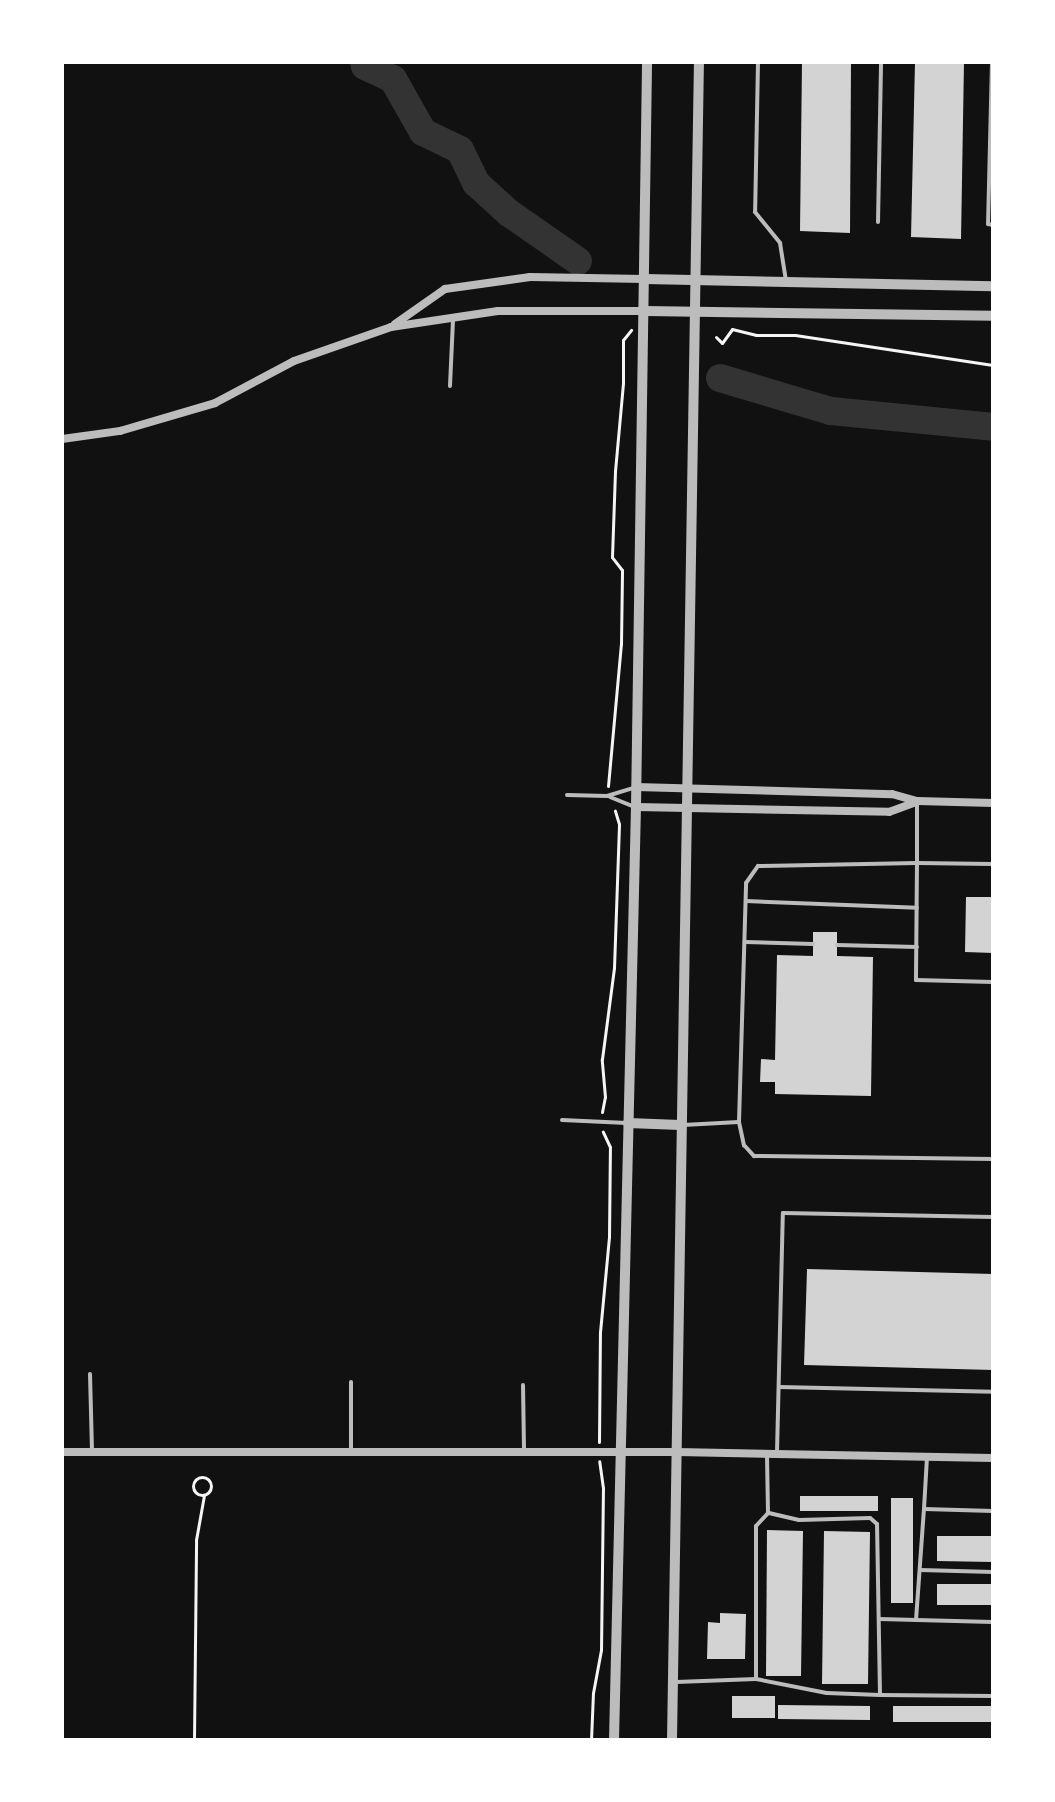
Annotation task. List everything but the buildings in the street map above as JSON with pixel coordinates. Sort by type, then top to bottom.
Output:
[{"type":"street","points":[[614,1740],[636,807],[647,62]]},
{"type":"street","points":[[672,1740],[699,62]]},
{"type":"street","points":[[391,327],[445,289],[530,277],[993,286]]},
{"type":"street","points":[[62,439],[120,431],[215,403],[294,361],[391,327],[498,311],[697,309],[993,316]]},
{"type":"street","points":[[636,787],[892,794],[917,801],[993,803]]},
{"type":"street","points":[[636,807],[889,812],[917,801]]},
{"type":"street","points":[[628,1123],[680,1125]]},
{"type":"street","points":[[62,1452],[677,1452],[993,1458]]},
{"type":"lane","points":[[758,62],[755,212],[780,243],[786,280]]},
{"type":"lane","points":[[878,222],[881,62]]},
{"type":"lane","points":[[992,62],[988,224],[993,225]]},
{"type":"lane","points":[[450,386],[453,318]]},
{"type":"lane","points":[[567,795],[607,796],[636,787]]},
{"type":"lane","points":[[607,796],[636,807]]},
{"type":"lane","points":[[917,801],[916,980],[993,982]]},
{"type":"lane","points":[[993,864],[758,866],[746,883],[739,1122],[744,1145],[754,1156],[993,1159]]},
{"type":"lane","points":[[746,901],[917,908]]},
{"type":"lane","points":[[745,942],[813,944]]},
{"type":"lane","points":[[837,945],[917,947]]},
{"type":"lane","points":[[562,1120],[628,1123]]},
{"type":"lane","points":[[680,1125],[739,1122]]},
{"type":"lane","points":[[777,1454],[783,1213],[993,1217]]},
{"type":"lane","points":[[90,1374],[92,1452]]},
{"type":"lane","points":[[351,1382],[351,1452]]},
{"type":"lane","points":[[523,1385],[524,1452]]},
{"type":"lane","points":[[779,1387],[993,1392]]},
{"type":"lane","points":[[756,1679],[756,1526],[768,1513],[767,1454]]},
{"type":"lane","points":[[916,1620],[927,1457]]},
{"type":"lane","points":[[924,1509],[993,1511]]},
{"type":"lane","points":[[768,1513],[799,1520],[870,1518],[877,1524],[880,1695]]},
{"type":"lane","points":[[920,1570],[993,1572]]},
{"type":"lane","points":[[879,1619],[993,1622]]},
{"type":"lane","points":[[673,1682],[756,1679],[827,1693],[993,1696]]},
{"type":"path","points":[[591,1740],[593,1693],[601,1650],[603,1488],[599,1452],[600,1332],[609,1237],[610,1147],[602,1122],[605,1097],[602,1059],[614,968],[619,824],[607,796],[621,644],[622,570],[612,557],[623,340],[645,311]]},
{"type":"path","points":[[716,337],[722,343],[732,329],[756,335],[795,335],[993,365]]},
{"type":"path","points":[[194,1740],[196,1540],[204,1495],[212,1485],[202,1477],[195,1481],[193,1488],[204,1495]]},
{"type":"waterway","points":[[364,62],[365,66],[393,79],[423,132],[460,150],[476,183],[509,213],[578,261]]},
{"type":"waterway","points":[[720,378],[831,411],[993,427]]}]
